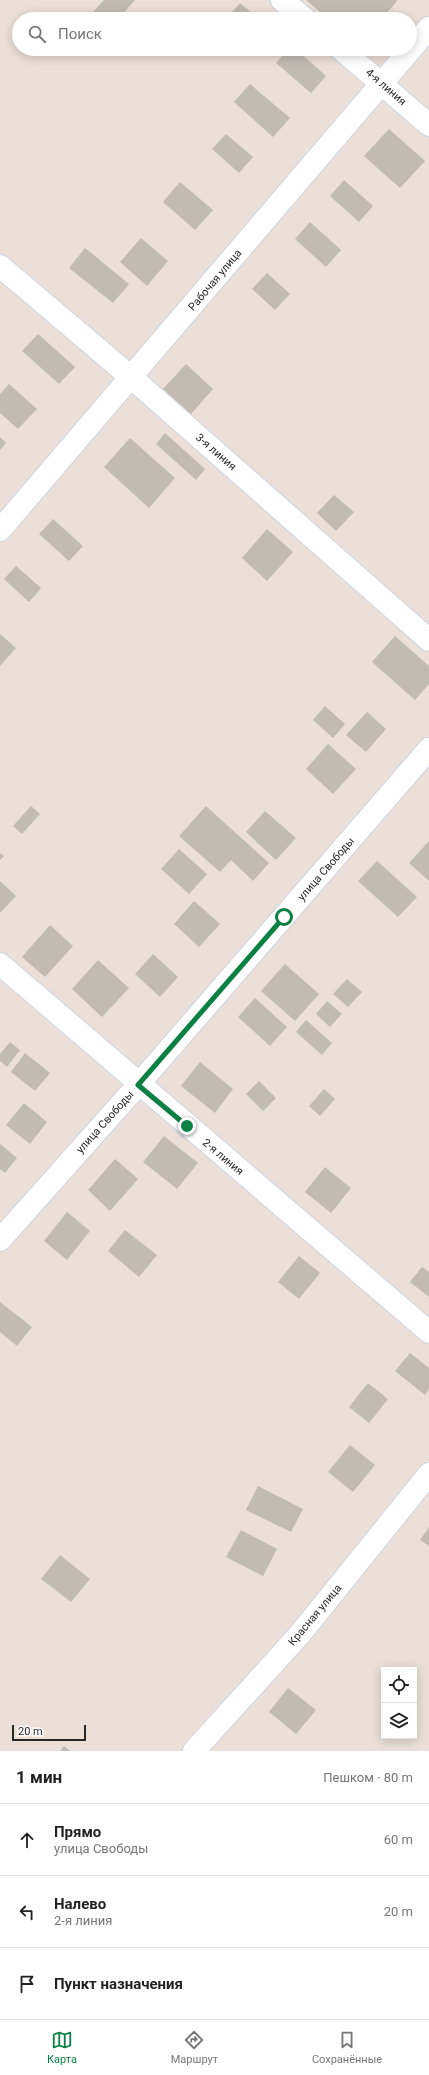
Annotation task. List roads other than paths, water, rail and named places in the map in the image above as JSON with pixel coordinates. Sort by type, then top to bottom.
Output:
[{"type":"street","points":[[282,0],[297,12]]},
{"type":"street","name":"Рабочая улица","points":[[417,42],[429,28]]},
{"type":"street","name":"4-я линия","points":[[349,56],[382,83],[429,126]]},
{"type":"street","name":"Рабочая улица","points":[[0,530],[132,378],[405,56]]},
{"type":"street","name":"3-я линия","points":[[0,266],[132,378],[429,640]]},
{"type":"street","name":"улица Свободы","points":[[0,1240],[138,1085],[429,749]]},
{"type":"street","name":"2-я линия","points":[[0,964],[138,1085],[429,1332]]},
{"type":"street","name":"Красная улица","points":[[194,1751],[300,1634],[429,1474]]}]
